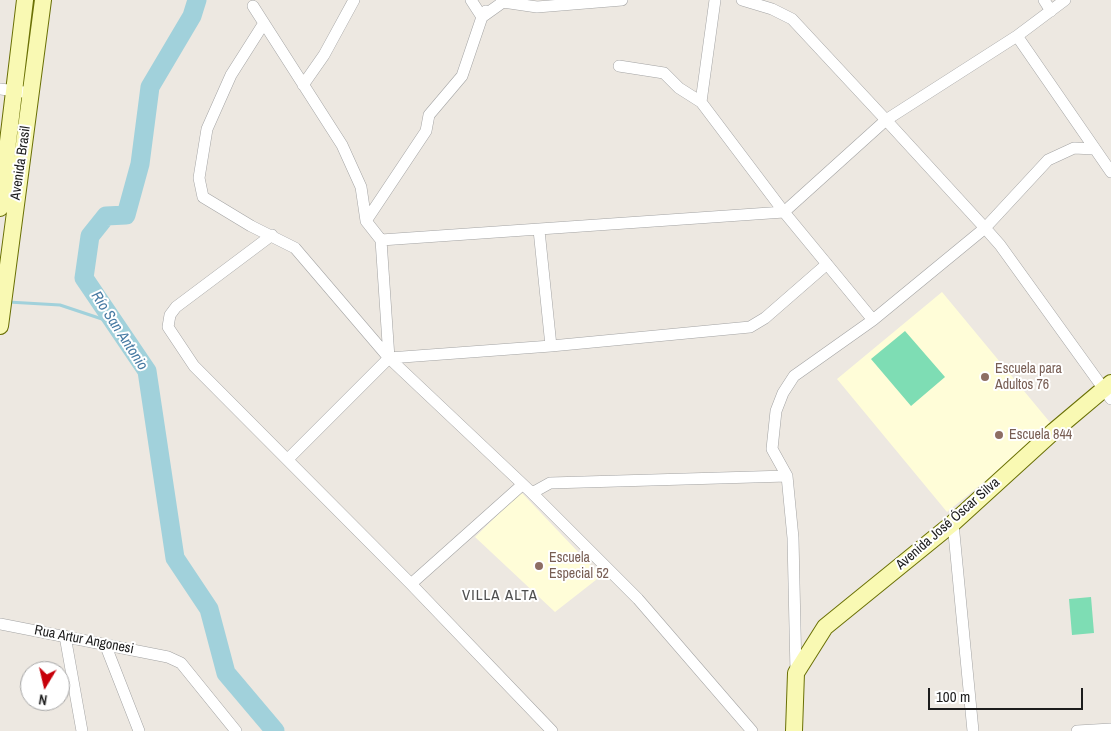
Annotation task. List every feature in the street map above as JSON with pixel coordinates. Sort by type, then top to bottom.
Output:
[{"type":"main road","name":"Avenida Brasil","points":[[0,208],[7,90],[26,0]]},
{"type":"main road","name":"Avenida Brasil","points":[[0,326],[42,0]]},
{"type":"main road","name":"Avenida José Óscar Silva","points":[[796,673],[825,627],[953,523],[1109,390]]},
{"type":"main road","points":[[794,731],[796,673]]},
{"type":"street","points":[[303,85],[324,55],[354,0]]},
{"type":"street","points":[[471,0],[482,17]]},
{"type":"street","points":[[366,221],[426,131],[429,115],[462,76],[482,17],[493,0]]},
{"type":"street","points":[[482,17],[503,2],[537,7],[622,0]]},
{"type":"street","points":[[701,102],[715,0]]},
{"type":"street","points":[[742,0],[772,9],[792,19],[1000,245],[1109,390]]},
{"type":"street","points":[[1044,0],[1051,11]]},
{"type":"street","points":[[381,240],[784,212],[886,120],[1017,36],[1065,0]]},
{"type":"street","points":[[252,6],[346,154],[361,188],[366,221],[381,240],[389,358]]},
{"type":"street","points":[[264,23],[231,74],[207,129],[199,178],[203,196],[251,226],[295,248],[389,358],[532,493],[638,599],[752,731]]},
{"type":"street","points":[[1017,36],[1111,172]]},
{"type":"street","points":[[619,66],[664,73],[678,88],[701,102],[784,212],[873,320]]},
{"type":"street","points":[[7,90],[31,93]]},
{"type":"street","points":[[796,673],[793,538],[787,476],[772,449],[776,411],[783,393],[794,376],[873,320],[985,228],[1048,160],[1074,148],[1094,149]]},
{"type":"street","points":[[540,230],[551,346]]},
{"type":"street","points":[[272,235],[176,307],[170,315],[168,328],[194,366],[411,584],[552,731]]},
{"type":"street","points":[[288,459],[389,358],[551,346],[750,327],[765,318],[827,264]]},
{"type":"street","points":[[532,493],[550,483],[787,476]]},
{"type":"street","points":[[411,584],[522,485]]},
{"type":"street","points":[[953,523],[973,731]]},
{"type":"street","name":"Rua Artur Angonesi","points":[[0,624],[168,657],[181,664],[188,671],[236,731]]},
{"type":"street","points":[[65,636],[82,731]]},
{"type":"street","points":[[104,644],[139,731]]},
{"type":"street","points":[[1077,731],[1111,729]]},
{"type":"shaded area","points":[[942,292],[1053,426],[947,512],[837,379]]},
{"type":"shaded area","points":[[521,492],[601,576],[555,612],[475,537]]},
{"type":"green space","points":[[905,331],[945,377],[911,406],[871,359]]},
{"type":"green space","points":[[1091,597],[1094,633],[1072,635],[1069,599]]},
{"type":"waterway","name":"Río San Antonio","points":[[197,0],[192,16],[150,87],[140,164],[126,215],[106,216],[90,236],[84,278],[147,371],[175,558],[209,609],[226,673],[275,731]]},
{"type":"waterway","points":[[8,302],[60,305],[114,323]]},
{"type":"place","name":"Escuela para Adultos 76","points":[[985,377]]},
{"type":"place","name":"Escuela 844","points":[[999,435]]},
{"type":"place","name":"Escuela Especial 52","points":[[539,566]]},
{"type":"district","name":"VILLA ALTA","points":[[500,596]]}]
